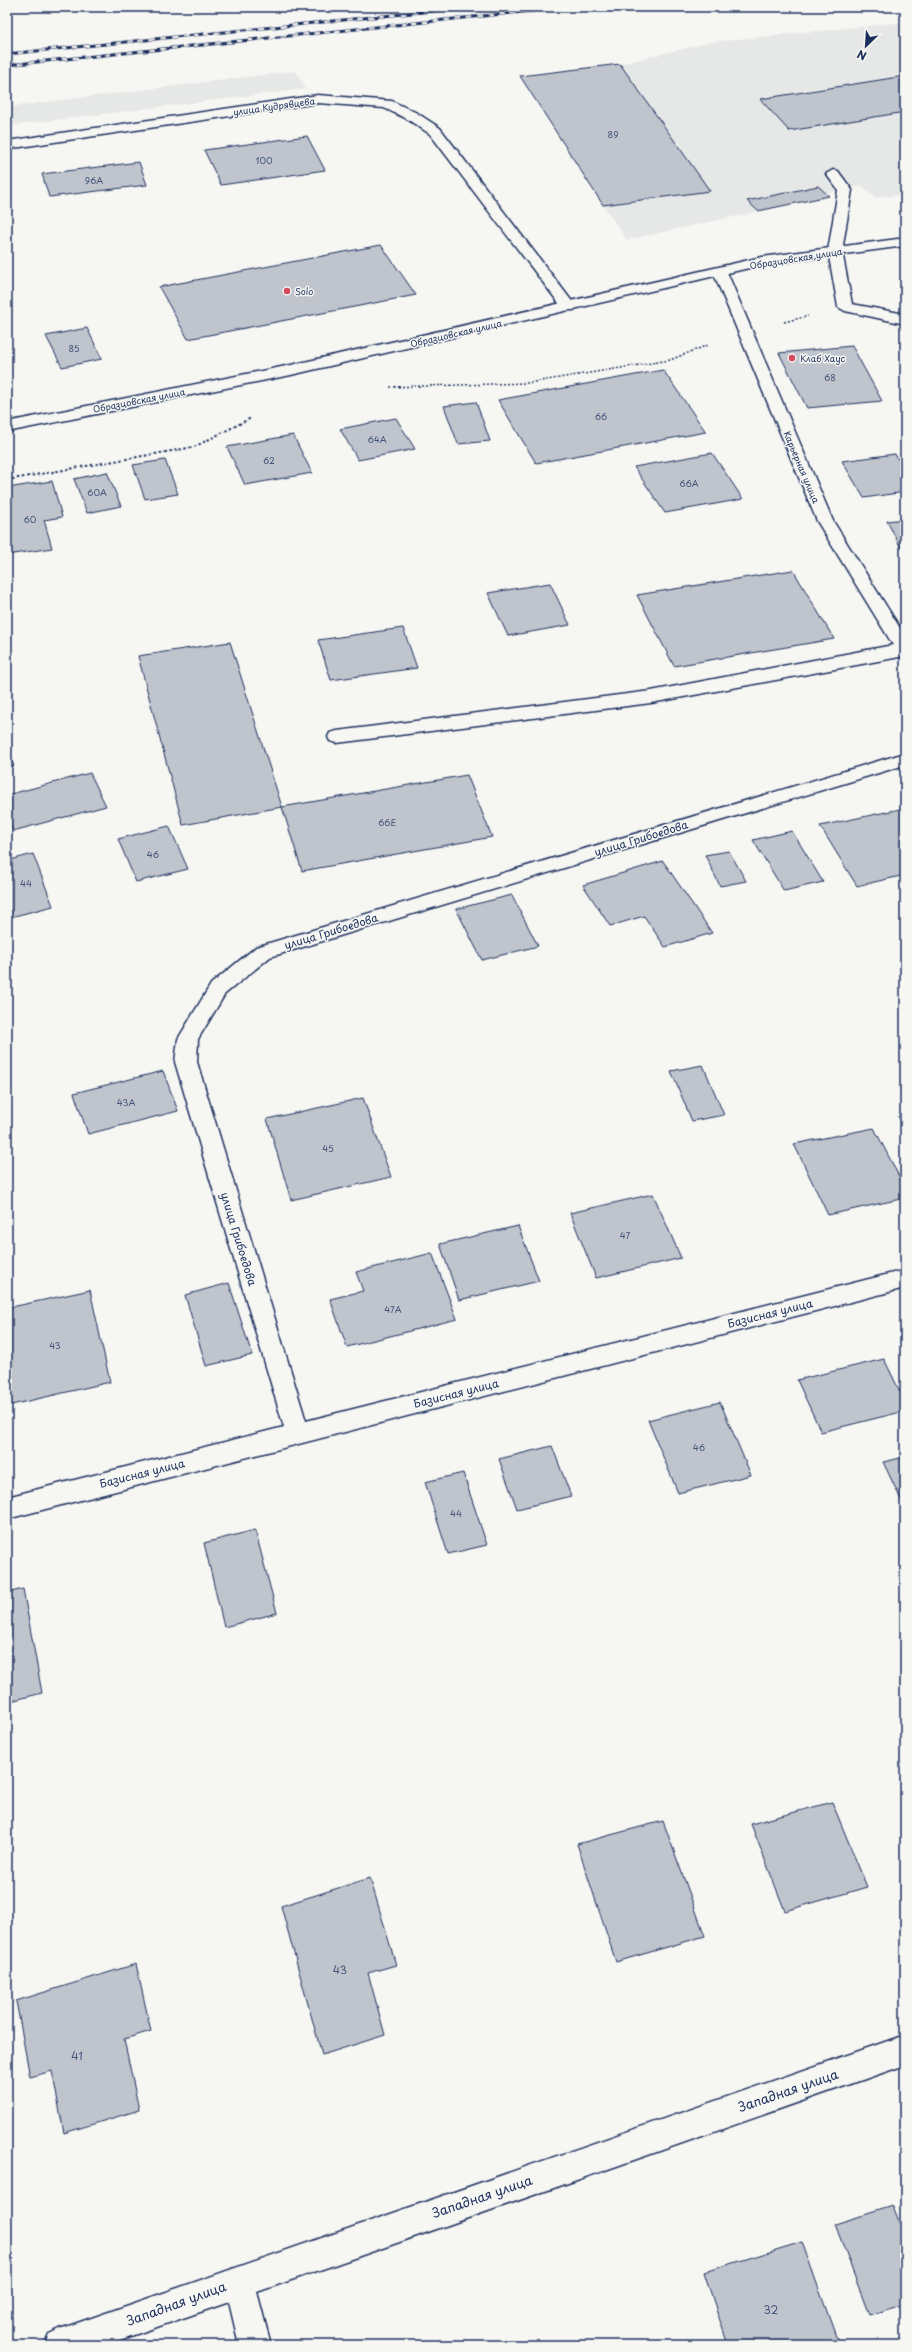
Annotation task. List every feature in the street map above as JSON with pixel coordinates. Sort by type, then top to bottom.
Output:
[{"type":"street","name":"улица Кудрявцева","points":[[7,145],[318,99],[386,104],[412,116],[435,131],[569,307]]},
{"type":"street","points":[[833,174],[845,190],[835,251],[845,307],[905,319]]},
{"type":"street","name":"Образцовская улица","points":[[7,427],[291,370],[569,307],[762,261],[905,242]]},
{"type":"street","name":"Карьерная улица","points":[[720,272],[825,521],[904,650]]},
{"type":"street","points":[[337,737],[651,697],[904,650]]},
{"type":"street","name":"улица Грибоедова","points":[[298,1434],[186,1062],[188,1039],[218,989],[263,952],[905,760]]},
{"type":"street","name":"Базисная улица","points":[[7,1508],[905,1279]]},
{"type":"street","name":"Западная улица","points":[[60,2345],[239,2281],[905,2050]]},
{"type":"street","points":[[239,2281],[255,2345]]},
{"type":"path","points":[[389,387],[528,383],[670,360]]},
{"type":"path","points":[[7,480],[194,447],[257,414]]},
{"type":"shaded area","points":[[905,22],[905,195],[875,197],[862,186],[827,193],[829,196],[627,240],[520,76],[620,64],[711,42]]},
{"type":"shaded area","points":[[296,71],[305,89],[7,126],[7,107]]},
{"type":"building","points":[[620,64],[710,191],[603,205],[520,76]]},
{"type":"building","points":[[905,76],[905,112],[789,131],[760,99]]},
{"type":"building","points":[[307,136],[325,170],[221,185],[204,150]]},
{"type":"building","points":[[139,162],[147,185],[49,197],[42,174]]},
{"type":"building","points":[[818,186],[829,196],[758,211],[747,201]]},
{"type":"building","name":"Solo","points":[[381,245],[416,295],[188,339],[159,287]]},
{"type":"building","points":[[87,328],[102,359],[62,367],[46,336]]},
{"type":"building","points":[[852,346],[882,401],[807,408],[779,353]]},
{"type":"building","points":[[663,370],[706,432],[536,463],[498,400]]},
{"type":"building","points":[[476,402],[490,441],[458,444],[444,406]]},
{"type":"building","points":[[396,418],[415,449],[358,460],[340,429]]},
{"type":"building","points":[[293,435],[312,473],[245,485],[227,447]]},
{"type":"building","points":[[712,453],[743,499],[665,513],[634,467]]},
{"type":"building","points":[[895,454],[905,471],[905,492],[864,498],[842,461]]},
{"type":"building","points":[[165,460],[178,494],[145,499],[133,465]]},
{"type":"building","points":[[107,472],[121,506],[87,513],[74,479]]},
{"type":"building","points":[[52,481],[62,517],[44,520],[52,548],[7,555],[7,488]]},
{"type":"building","points":[[905,519],[905,548],[901,548],[887,521]]},
{"type":"building","points":[[793,570],[834,639],[674,666],[637,595]]},
{"type":"building","points":[[550,583],[570,625],[508,636],[488,593]]},
{"type":"building","points":[[403,628],[417,668],[331,680],[318,640]]},
{"type":"building","points":[[230,642],[282,807],[183,825],[138,656]]},
{"type":"building","points":[[7,751],[14,766],[7,768]]},
{"type":"building","points":[[90,773],[106,806],[13,831],[7,818],[7,795]]},
{"type":"building","points":[[467,775],[492,837],[302,871],[282,807]]},
{"type":"building","points":[[905,808],[905,875],[857,886],[820,826]]},
{"type":"building","points":[[169,826],[188,869],[136,882],[118,839]]},
{"type":"building","points":[[792,831],[823,882],[784,891],[753,840]]},
{"type":"building","points":[[729,851],[746,881],[720,886],[705,855]]},
{"type":"building","points":[[33,854],[53,906],[7,918],[7,861]]},
{"type":"building","points":[[663,861],[712,933],[665,947],[644,916],[610,926],[583,885]]},
{"type":"building","points":[[512,895],[538,946],[482,960],[456,909]]},
{"type":"building","points":[[703,1065],[724,1115],[692,1121],[671,1071]]},
{"type":"building","points":[[163,1071],[178,1111],[88,1134],[74,1093]]},
{"type":"building","points":[[363,1098],[391,1177],[291,1200],[267,1119]]},
{"type":"building","points":[[905,1114],[905,1129],[898,1116]]},
{"type":"building","points":[[874,1128],[905,1188],[905,1198],[828,1215],[794,1144]]},
{"type":"building","points":[[653,1194],[681,1258],[596,1278],[570,1213]]},
{"type":"building","points":[[518,1226],[539,1281],[459,1300],[440,1244]]},
{"type":"building","points":[[432,1253],[457,1319],[347,1347],[330,1299],[363,1291],[356,1272]]},
{"type":"building","points":[[229,1283],[252,1355],[206,1366],[185,1295]]},
{"type":"building","points":[[90,1290],[110,1382],[7,1406],[7,1308]]},
{"type":"building","points":[[884,1359],[905,1402],[905,1411],[821,1432],[797,1380]]},
{"type":"building","points":[[720,1402],[751,1475],[678,1493],[648,1420]]},
{"type":"building","points":[[552,1446],[571,1496],[517,1509],[499,1459]]},
{"type":"building","points":[[905,1457],[905,1508],[883,1462]]},
{"type":"building","points":[[463,1473],[487,1545],[448,1554],[425,1482]]},
{"type":"building","points":[[255,1530],[277,1613],[224,1627],[204,1543]]},
{"type":"building","points":[[23,1589],[42,1693],[7,1702],[7,1593]]},
{"type":"building","points":[[832,1802],[867,1887],[785,1911],[751,1824]]},
{"type":"building","points":[[663,1821],[705,1936],[616,1962],[577,1844]]},
{"type":"building","points":[[370,1878],[396,1965],[368,1973],[385,2035],[322,2055],[281,1906]]},
{"type":"building","points":[[136,1964],[151,2031],[124,2039],[139,2110],[64,2133],[52,2071],[30,2077],[16,2001]]},
{"type":"building","points":[[893,2206],[905,2237],[905,2304],[869,2315],[835,2224]]},
{"type":"building","points":[[802,2242],[839,2345],[728,2345],[704,2272]]},
{"type":"railway","points":[[7,54],[472,7]]},
{"type":"railway","points":[[7,65],[571,7]]},
{"type":"place","name":"Solo","points":[[287,291]]},
{"type":"place","name":"Клаб Хаус","points":[[792,358]]}]
